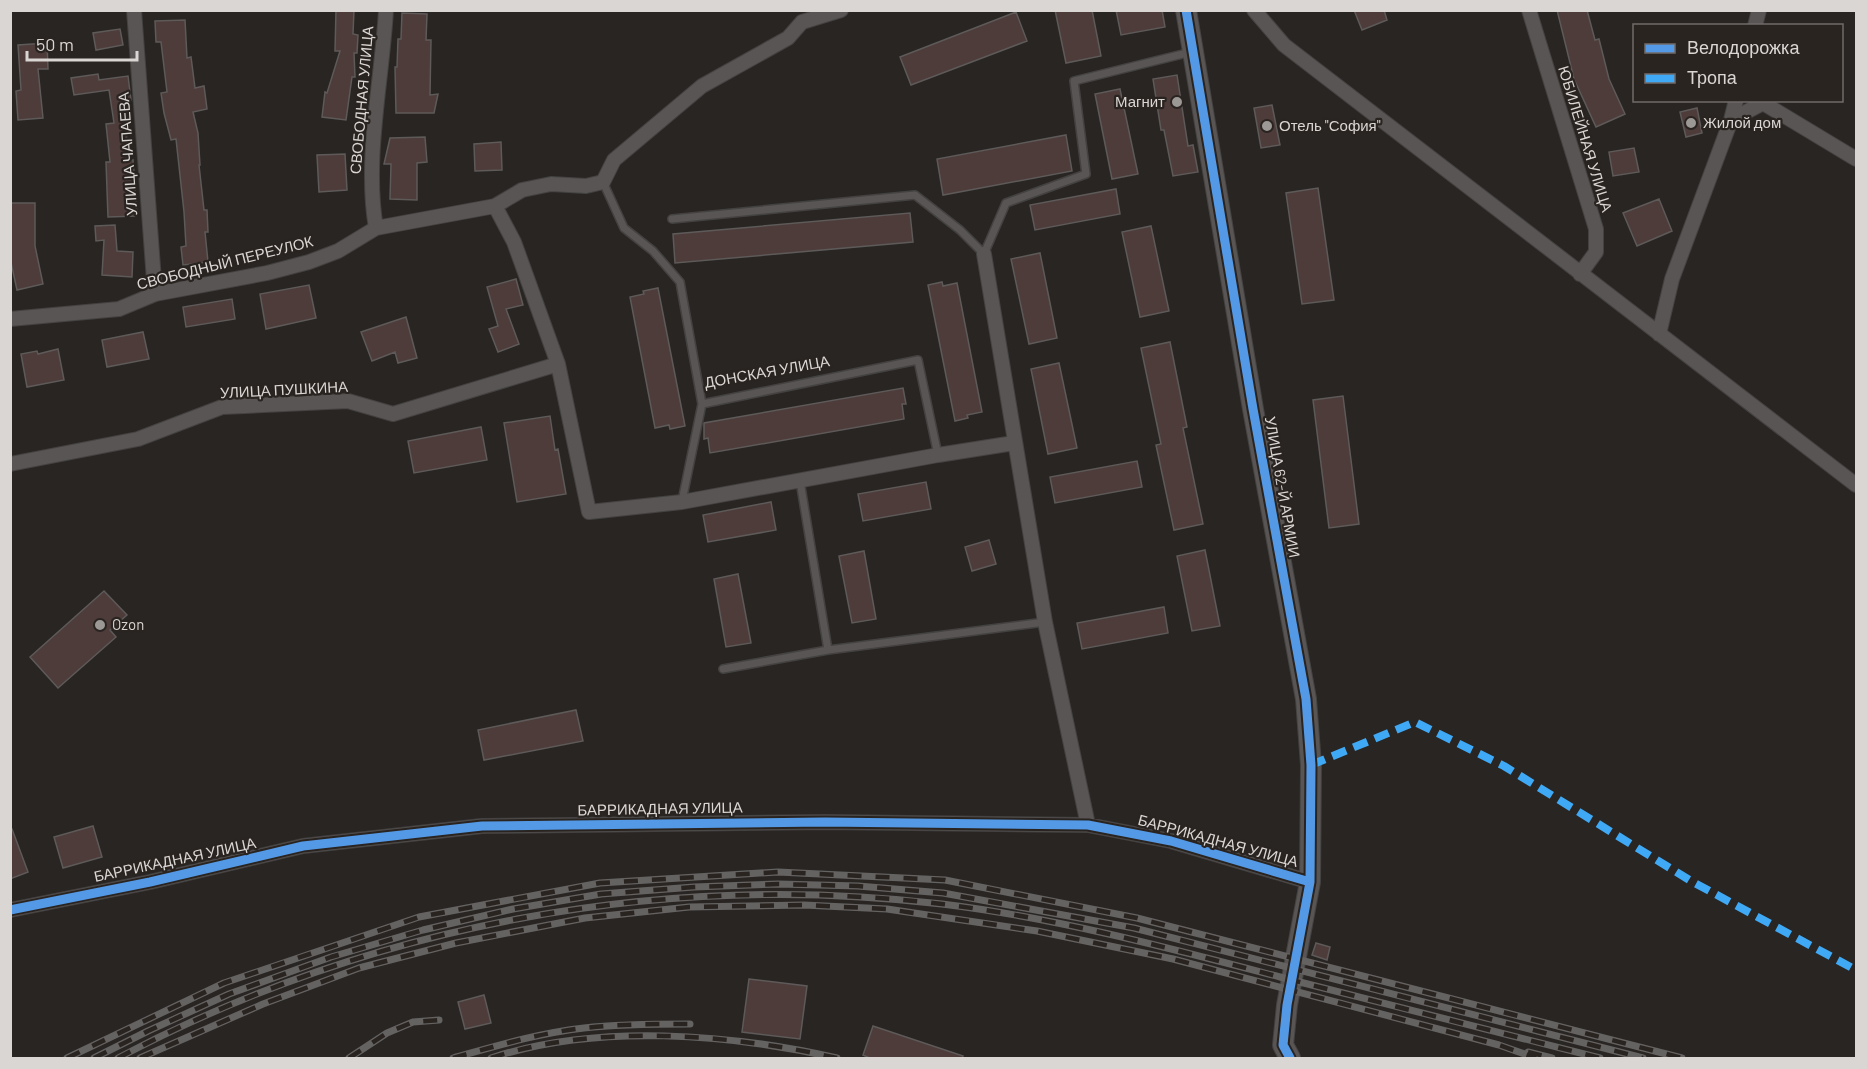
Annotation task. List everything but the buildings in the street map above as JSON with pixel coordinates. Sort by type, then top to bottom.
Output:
[{"type":"street","name":"УЛИЦА ЧАПАЕВА","points":[[134,10],[155,294]]},
{"type":"street","name":"СВОБОДНАЯ УЛИЦА","points":[[376,228],[372,208],[371,171],[386,10]]},
{"type":"street","points":[[603,182],[614,160],[702,86],[788,38],[802,22],[841,10]]},
{"type":"street","name":"УЛИЦА 62-Й АРМИИ","points":[[1186,10],[1253,409],[1306,699],[1311,765],[1310,882],[1293,970],[1283,1045],[1290,1059]]},
{"type":"street","points":[[1254,10],[1284,45],[1857,485]]},
{"type":"street","name":"ЮБИЛЕЙНАЯ УЛИЦА","points":[[1529,10],[1596,230],[1596,252],[1580,274]]},
{"type":"street","points":[[1659,334],[1671,279],[1731,120],[1736,102]]},
{"type":"street","points":[[1731,120],[1763,103],[1857,159]]},
{"type":"street","name":"СВОБОДНЫЙ ПЕРЕУЛОК","points":[[10,319],[119,309],[155,294],[267,273],[309,262],[338,251],[376,228],[495,206],[522,190],[551,184],[586,186],[603,182]]},
{"type":"street","points":[[495,206],[514,242],[558,364],[589,512],[682,502],[938,454],[1014,443]]},
{"type":"street","points":[[984,254],[1045,621],[1088,825]]},
{"type":"street","name":"УЛИЦА ПУШКИНА","points":[[10,464],[138,439],[222,407],[348,401],[393,414],[558,364]]},
{"type":"street","name":"БАРРИКАДНАЯ УЛИЦА","points":[[10,910],[150,882],[303,846],[482,826],[825,822],[1088,825],[1171,842],[1310,882]]},
{"type":"lane","points":[[672,219],[915,195],[960,230],[984,254],[1006,203],[1086,174],[1074,81],[1193,52]]},
{"type":"lane","name":"ДОНСКАЯ УЛИЦА","points":[[603,182],[624,228],[653,251],[680,282],[702,404],[918,360],[938,454]]},
{"type":"lane","points":[[682,502],[702,404]]},
{"type":"lane","points":[[800,481],[828,650]]},
{"type":"lane","points":[[723,669],[828,650],[1045,621]]},
{"type":"railway","points":[[67,1058],[224,983],[419,917],[600,883],[778,872],[945,880],[1137,918],[1682,1058]]},
{"type":"railway","points":[[94,1058],[229,994],[331,957],[423,930],[513,909],[601,894],[778,884],[858,886],[943,893],[1134,928],[1643,1058]]},
{"type":"railway","points":[[118,1058],[214,1012],[313,973],[415,942],[518,919],[624,903],[730,895],[836,896],[942,904],[1028,917],[1155,945],[1600,1058]]},
{"type":"railway","points":[[140,1058],[263,1004],[359,968],[456,943],[585,918],[689,907],[804,905],[887,909],[1037,931],[1173,959],[1499,1045],[1536,1058]]},
{"type":"railway","points":[[349,1058],[387,1033],[413,1022],[439,1020]]},
{"type":"railway","points":[[453,1058],[518,1040],[567,1030],[624,1025],[690,1024]]},
{"type":"railway","points":[[491,1058],[532,1047],[619,1036],[709,1038],[753,1043],[837,1058]]},
{"type":"railway","points":[[1528,1052],[1552,1058]]},
{"type":"marked path","points":[[1311,765],[1415,722],[1504,766],[1691,881],[1856,970]]},
{"type":"cycle path","points":[[1186,10],[1253,409],[1306,699],[1311,765],[1310,882],[1287,1005],[1283,1045],[1290,1058]]},
{"type":"cycle path","points":[[10,910],[150,882],[303,846],[482,826],[825,822],[1088,825],[1171,841],[1310,882]]},
{"type":"place","name":"Магнит","points":[[1177,102]]},
{"type":"place","name":"Жилой дом","points":[[1691,123]]},
{"type":"place","name":"Отель \"София\"","points":[[1267,126]]},
{"type":"place","name":"Ozon","points":[[100,625]]}]
